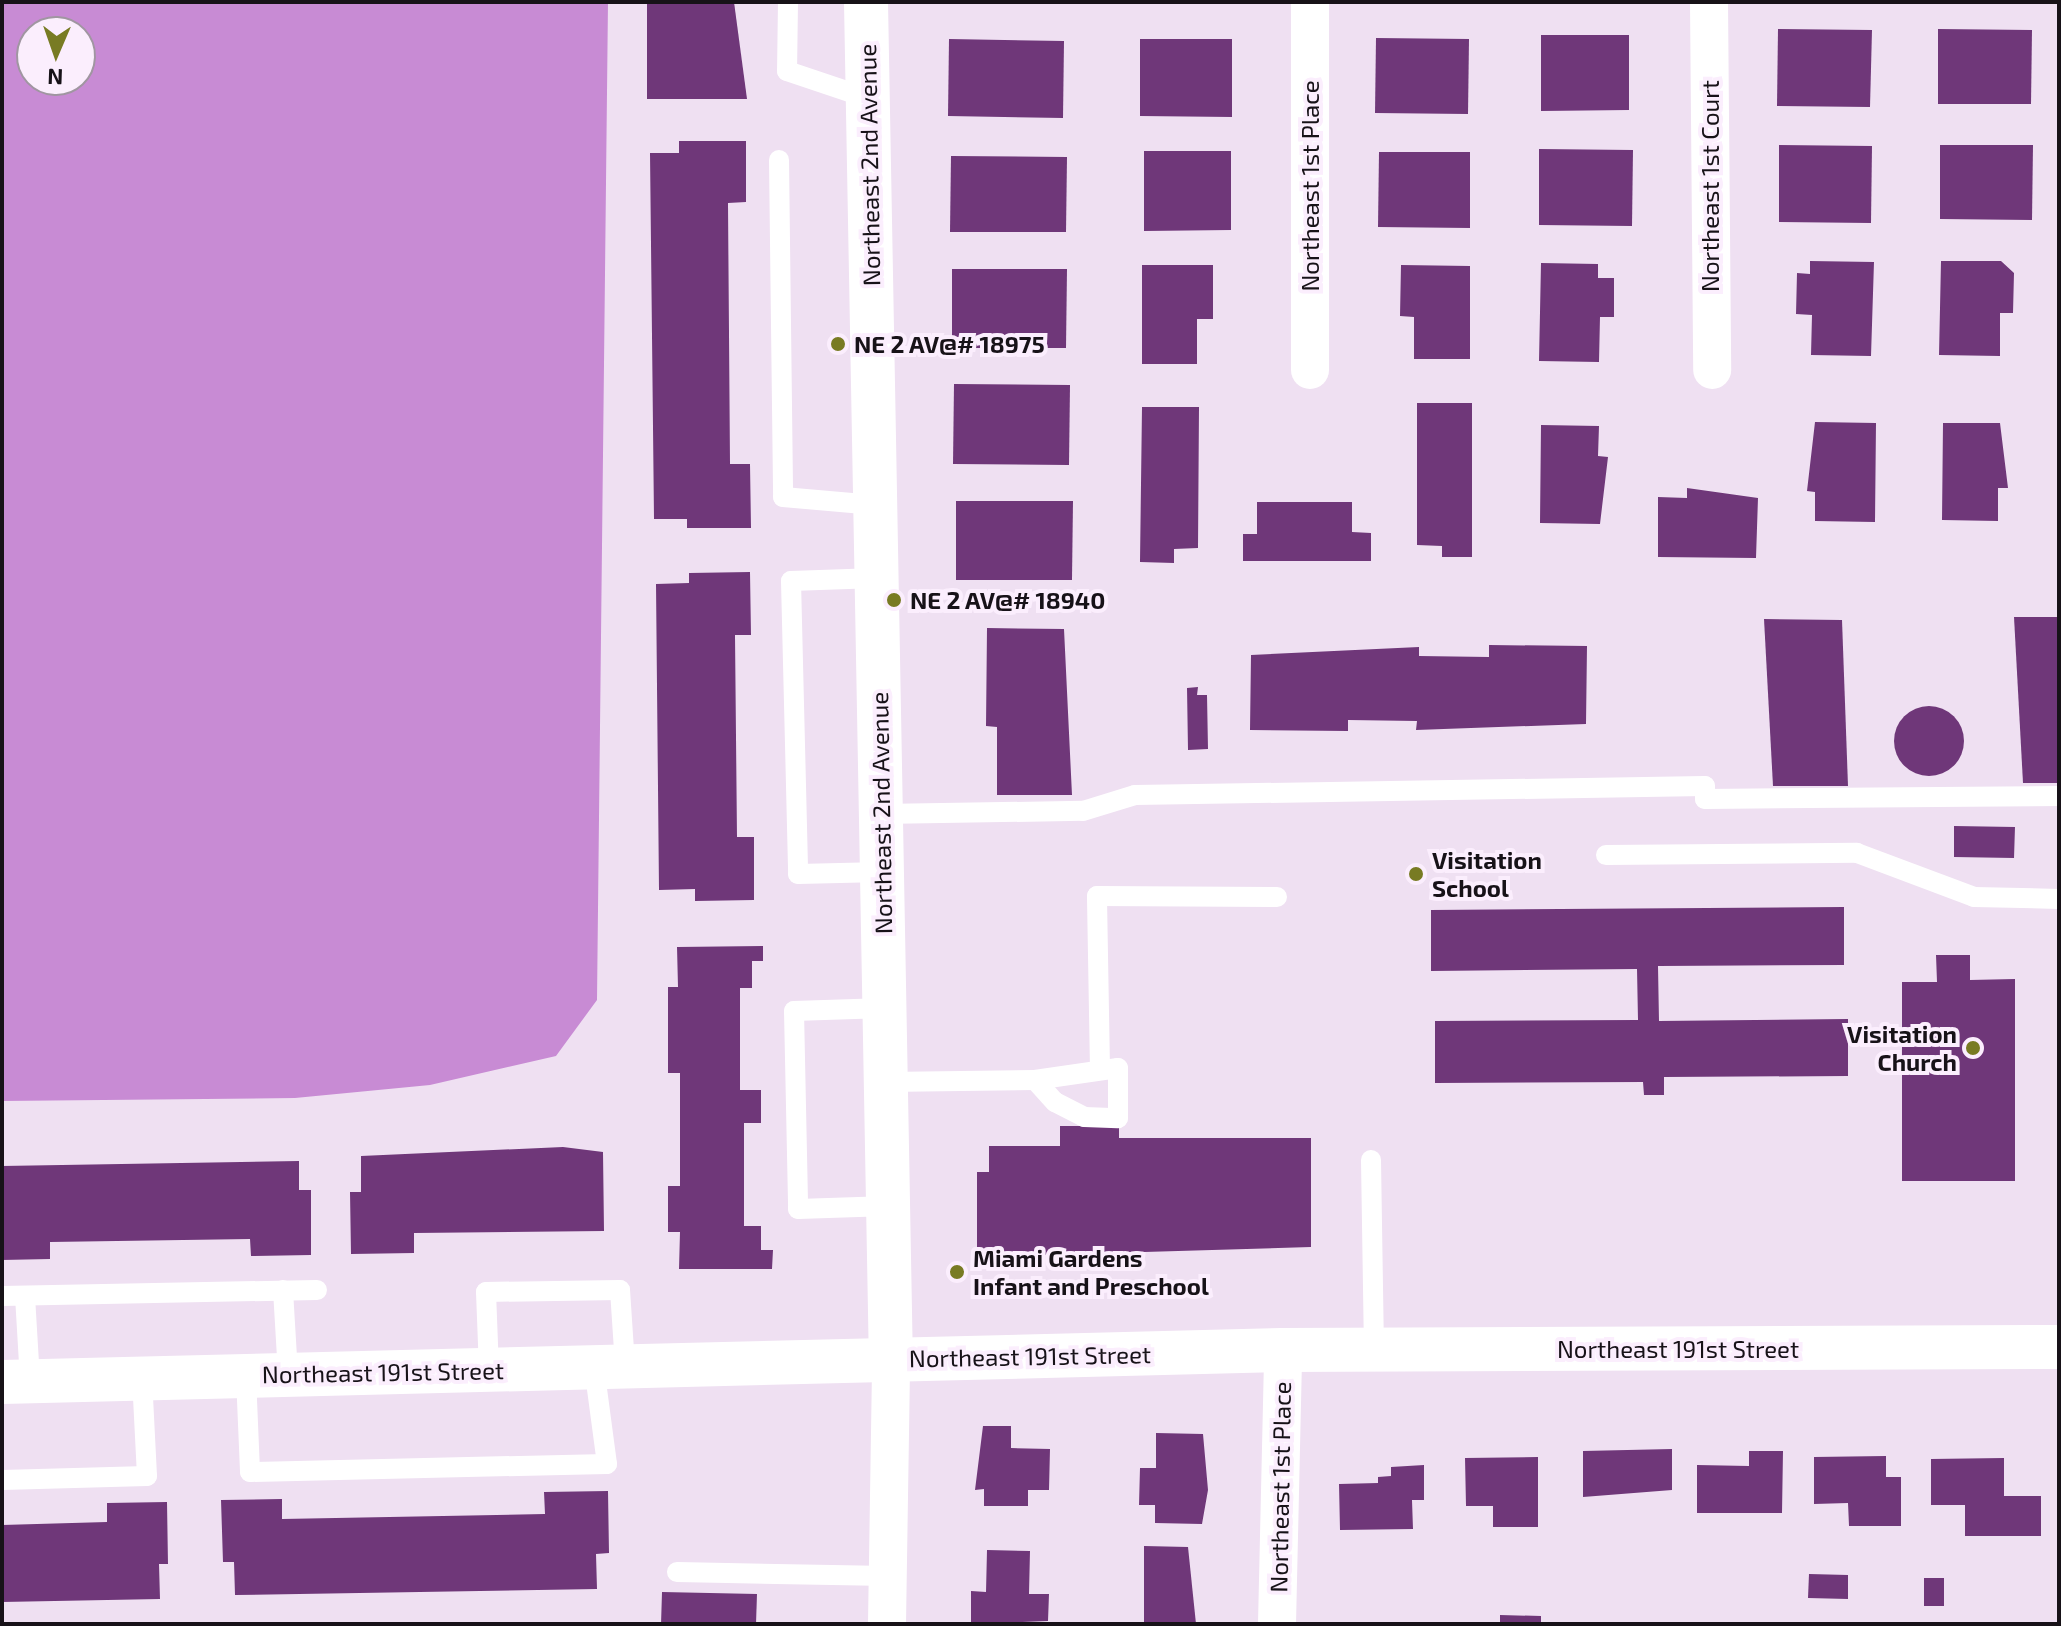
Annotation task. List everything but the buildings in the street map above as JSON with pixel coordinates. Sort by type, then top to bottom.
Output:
[{"type":"street","name":"Northeast 2nd Avenue","points":[[866,2],[891,1360],[887,1624]]},
{"type":"street","name":"Northeast 1st Place","points":[[1310,2],[1310,370]]},
{"type":"street","name":"Northeast 1st Court","points":[[1709,2],[1712,370]]},
{"type":"street","name":"Northeast 191st Street","points":[[16,1381],[1283,1350],[2059,1347]]},
{"type":"street","name":"Northeast 1st Place","points":[[1277,1624],[1283,1350]]},
{"type":"lane","points":[[788,2],[787,71],[867,98]]},
{"type":"lane","points":[[779,160],[783,497],[875,505]]},
{"type":"lane","points":[[877,578],[791,581],[798,874],[882,872]]},
{"type":"lane","points":[[881,814],[1083,811],[1151,794],[1705,786],[1705,799],[2059,796]]},
{"type":"lane","points":[[1606,855],[1857,853],[1974,897],[2059,899]]},
{"type":"lane","points":[[1100,1070],[1097,896],[1277,897]]},
{"type":"lane","points":[[885,1008],[794,1011],[798,1209],[889,1206]]},
{"type":"lane","points":[[886,1082],[1035,1080],[1118,1068],[1118,1118],[1084,1117],[1055,1102],[1035,1080]]},
{"type":"lane","points":[[1371,1160],[1374,1350]]},
{"type":"lane","points":[[283,1290],[250,1472],[607,1464],[610,1366],[620,1290],[486,1292],[489,1370]]},
{"type":"lane","points":[[2,1296],[317,1290]]},
{"type":"lane","points":[[16,1381],[25,1296]]},
{"type":"lane","points":[[2,1480],[147,1476],[142,1378]]},
{"type":"lane","points":[[677,1572],[888,1576]]},
{"type":"shaded area","points":[[2,2],[608,2],[597,1000],[556,1056],[430,1085],[295,1098],[2,1101]]},
{"type":"place","name":"NE 2 AV@# 18975","points":[[838,344]]},
{"type":"place","name":"NE 2 AV@# 18940","points":[[894,600]]},
{"type":"place","name":"Visitation School","points":[[1416,874]]},
{"type":"place","name":"Visitation Church","points":[[1973,1048]]},
{"type":"place","name":"Miami Gardens Infant and Preschool","points":[[957,1272]]}]
